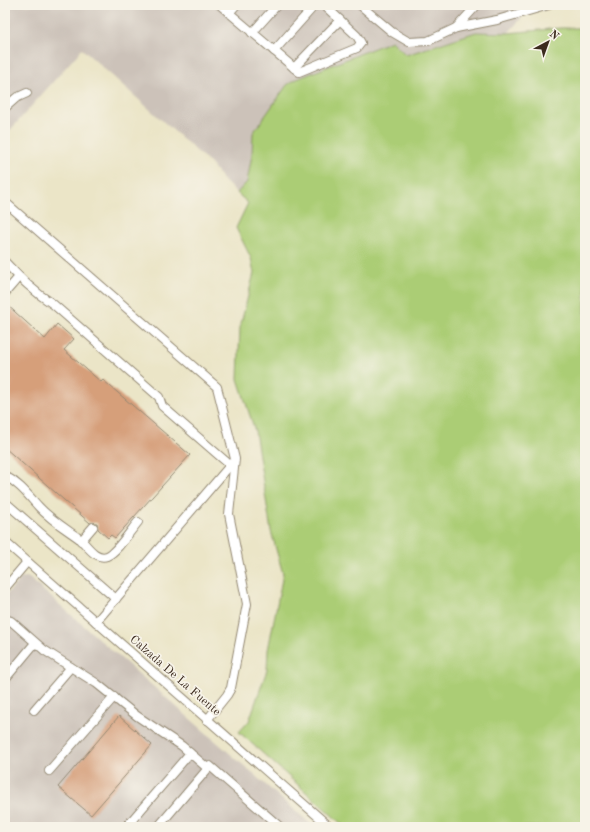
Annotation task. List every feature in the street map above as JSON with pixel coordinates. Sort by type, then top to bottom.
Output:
[{"type":"street","points":[[220,5],[298,72],[357,48],[361,43],[361,40],[324,5]]},
{"type":"street","points":[[229,13],[236,5]]},
{"type":"street","points":[[252,33],[277,5]]},
{"type":"street","points":[[274,51],[315,5]]},
{"type":"street","points":[[360,5],[392,32],[409,42],[428,41],[456,28],[497,20],[549,5]]},
{"type":"street","points":[[456,28],[477,5]]},
{"type":"street","points":[[294,68],[340,20]]},
{"type":"street","points":[[5,105],[7,106],[16,98],[27,93]]},
{"type":"street","points":[[5,202],[217,387],[232,462],[229,514],[247,604],[231,688],[227,696],[207,720]]},
{"type":"street","points":[[5,262],[18,278],[38,294],[54,304],[159,397],[162,406],[232,462]]},
{"type":"street","points":[[5,293],[18,278]]},
{"type":"street","points":[[96,622],[232,462]]},
{"type":"street","points":[[5,476],[28,493],[39,507],[61,526],[101,557],[108,556],[138,522]]},
{"type":"street","points":[[5,502],[116,599]]},
{"type":"street","points":[[82,541],[93,527]]},
{"type":"street","name":"Calzada De La Fuente","points":[[5,542],[330,827]]},
{"type":"street","points":[[5,588],[27,562]]},
{"type":"street","points":[[5,619],[11,621],[35,643],[114,697],[137,716],[170,737],[205,766]]},
{"type":"street","points":[[5,679],[35,643]]},
{"type":"street","points":[[34,710],[71,667]]},
{"type":"street","points":[[49,771],[114,697]]},
{"type":"street","points":[[126,827],[190,753]]},
{"type":"street","points":[[158,827],[210,766],[280,827]]},
{"type":"shaded area","points":[[5,5],[533,5],[508,33],[476,32],[406,55],[392,41],[297,79],[287,85],[253,133],[252,155],[247,182],[237,193],[224,181],[211,164],[82,49],[5,136]]},
{"type":"shaded area","points":[[21,578],[29,578],[314,827],[5,827],[5,612],[8,610],[5,596]]},
{"type":"green space","points":[[561,28],[585,28],[585,827],[345,827],[239,732],[249,721],[267,670],[268,650],[283,574],[271,531],[255,431],[238,379],[240,327],[254,273],[251,258],[236,228],[248,203],[237,193],[247,182],[252,155],[253,133],[287,85],[297,79],[392,41],[406,55],[476,32],[508,33]]},
{"type":"building","points":[[5,303],[45,339],[57,324],[74,339],[64,350],[101,382],[103,380],[190,455],[115,538],[111,535],[108,538],[98,529],[97,523],[90,523],[5,448]]},
{"type":"building","points":[[119,716],[152,745],[91,815],[58,787]]}]
